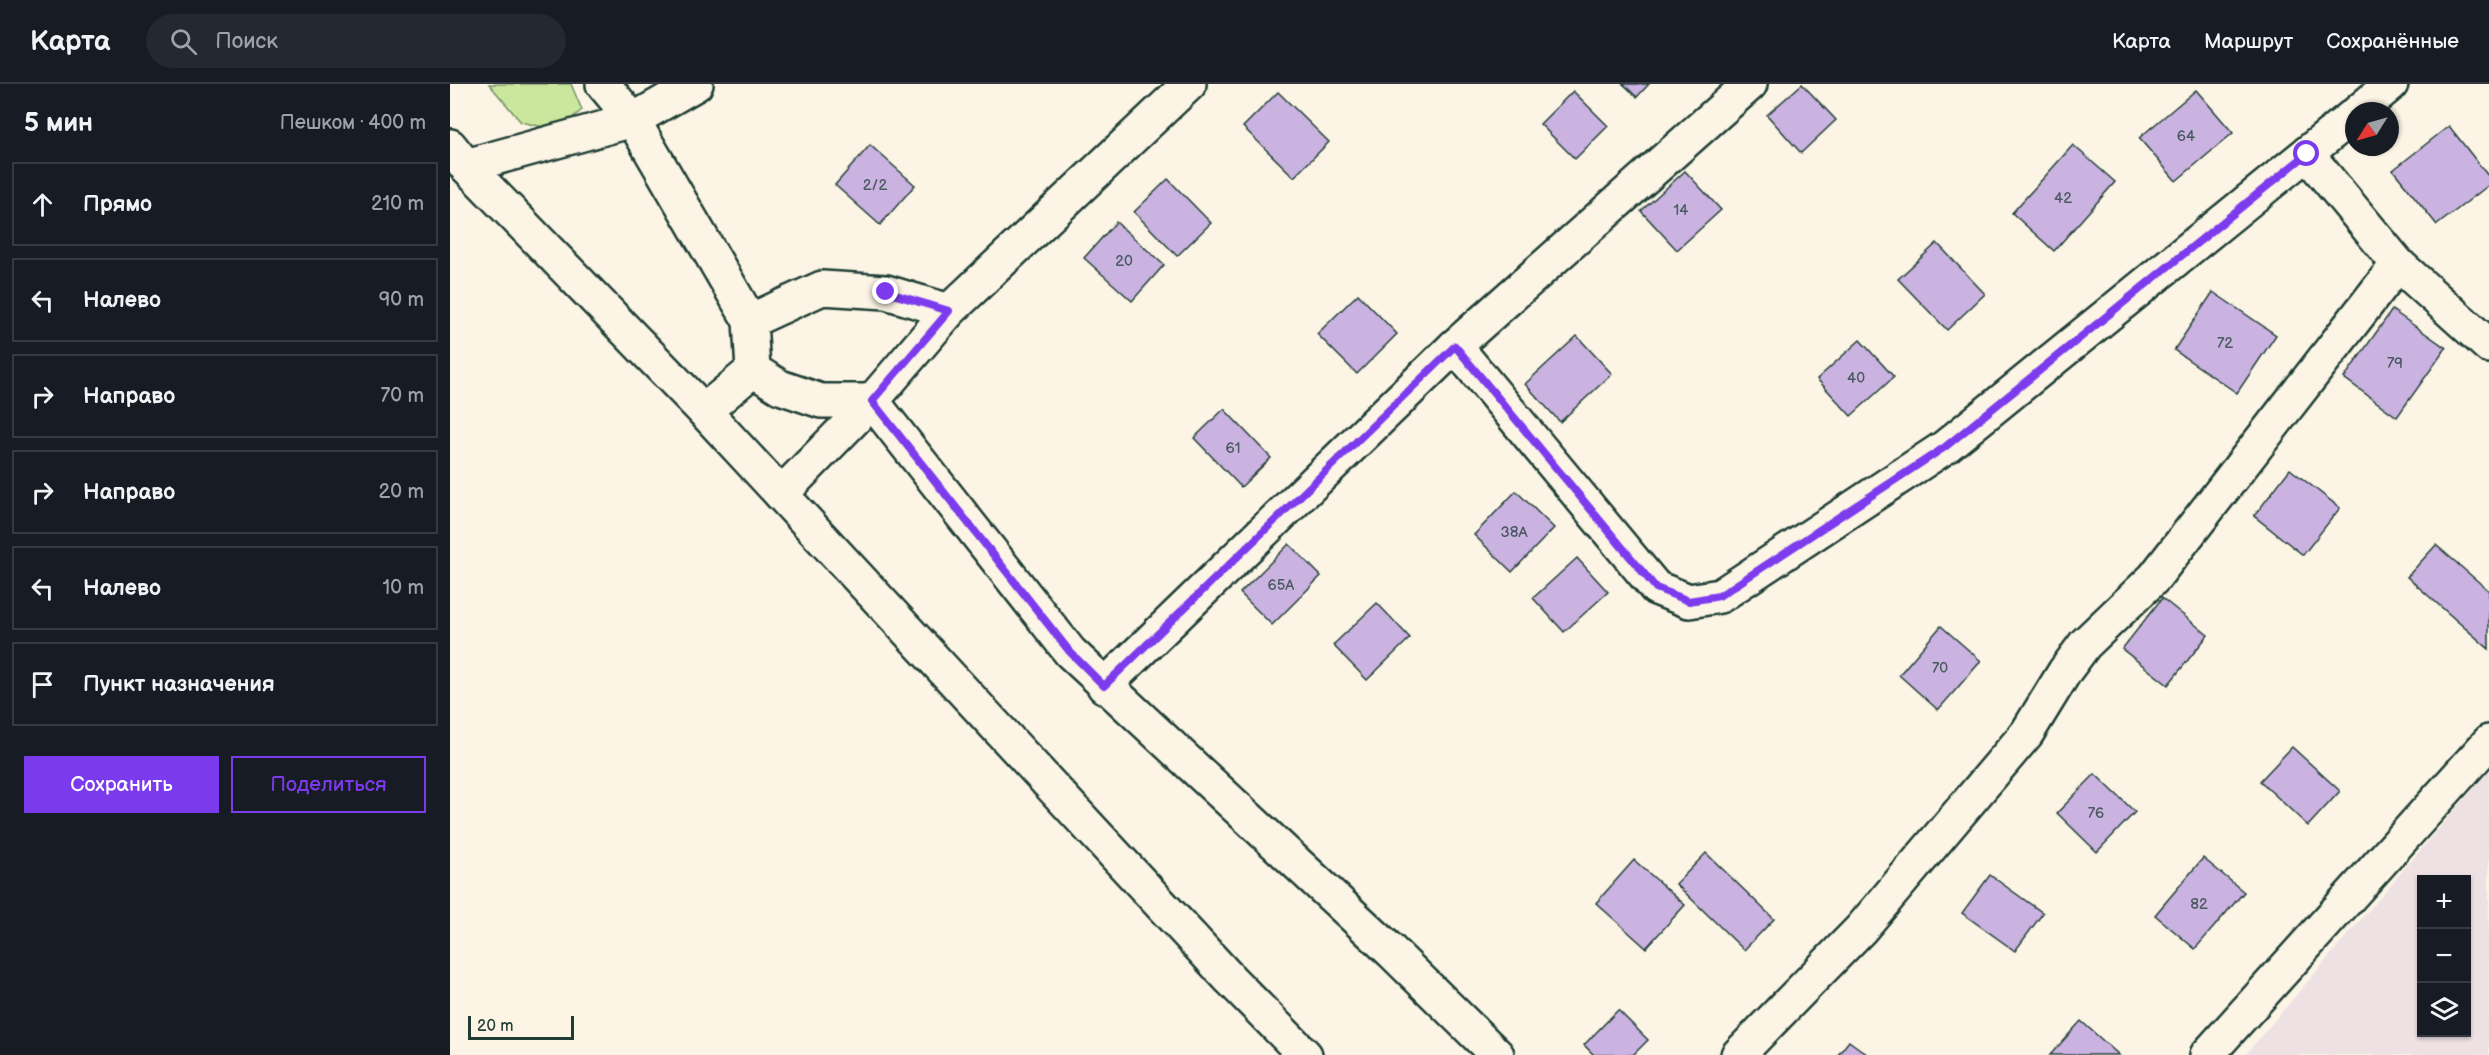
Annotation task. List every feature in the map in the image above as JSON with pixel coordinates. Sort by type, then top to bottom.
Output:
[{"type":"street","points":[[603,84],[633,120],[750,321],[753,370]]},
{"type":"street","points":[[458,156],[633,120],[696,84]]},
{"type":"street","points":[[781,494],[872,401],[949,311],[1189,84]]},
{"type":"street","points":[[1104,686],[1455,346],[1750,84]]},
{"type":"street","points":[[2370,102],[2391,84]]},
{"type":"street","points":[[1455,346],[1656,588],[1689,601],[1719,596],[1945,447],[2345,122]]},
{"type":"street","points":[[2307,154],[2398,264],[2489,346]]},
{"type":"street","points":[[458,156],[704,411],[1230,979],[1305,1055]]},
{"type":"street","points":[[1738,1055],[1861,929],[2027,733],[2065,671],[2085,644],[2154,578],[2398,264]]},
{"type":"street","points":[[750,321],[822,288],[886,292],[949,311]]},
{"type":"street","points":[[753,370],[780,387],[820,401],[872,401]]},
{"type":"street","points":[[704,411],[753,370]]},
{"type":"street","points":[[872,401],[1070,652],[1391,951],[1497,1055]]},
{"type":"street","points":[[2207,1055],[2489,742]]},
{"type":"shaded area","points":[[2489,770],[2489,1055],[2245,1055]]},
{"type":"green space","points":[[489,84],[571,84],[582,110],[557,130],[521,122]]},
{"type":"building","points":[[1623,84],[1649,84],[1637,97]]},
{"type":"building","points":[[1802,84],[1836,120],[1801,153],[1767,115]]},
{"type":"building","points":[[2196,90],[2233,133],[2176,181],[2139,138]]},
{"type":"building","points":[[1573,91],[1608,126],[1575,159],[1540,124]]},
{"type":"building","points":[[1278,92],[1329,142],[1294,177],[1243,127]]},
{"type":"building","points":[[2449,126],[2489,177],[2489,185],[2437,225],[2393,170]]},
{"type":"building","points":[[870,145],[915,185],[880,225],[835,185]]},
{"type":"building","points":[[2073,145],[2115,182],[2054,251],[2012,213]]},
{"type":"building","points":[[1685,171],[1721,210],[1677,250],[1641,211]]},
{"type":"building","points":[[1168,179],[1211,223],[1177,256],[1134,212]]},
{"type":"building","points":[[1116,222],[1164,265],[1132,301],[1084,258]]},
{"type":"building","points":[[1937,243],[1985,294],[1947,330],[1898,279]]},
{"type":"building","points":[[2213,292],[2276,335],[2237,393],[2174,350]]},
{"type":"building","points":[[1358,294],[1397,334],[1357,374],[1317,334]]},
{"type":"building","points":[[2392,310],[2446,348],[2397,417],[2344,378]]},
{"type":"building","points":[[1577,336],[1612,374],[1560,422],[1525,384]]},
{"type":"building","points":[[1860,340],[1894,377],[1851,416],[1817,379]]},
{"type":"building","points":[[1224,409],[1271,458],[1241,487],[1194,438]]},
{"type":"building","points":[[2290,469],[2340,508],[2303,555],[2254,516]]},
{"type":"building","points":[[1516,491],[1554,528],[1512,572],[1474,535]]},
{"type":"building","points":[[1289,544],[1321,576],[1272,625],[1240,593]]},
{"type":"building","points":[[2436,545],[2489,591],[2489,649],[2407,577]]},
{"type":"building","points":[[1577,558],[1608,592],[1564,632],[1533,598]]},
{"type":"building","points":[[2162,598],[2208,635],[2168,685],[2122,649]]},
{"type":"building","points":[[1377,603],[1410,638],[1367,680],[1333,645]]},
{"type":"building","points":[[1941,626],[1981,661],[1938,710],[1899,675]]},
{"type":"building","points":[[2292,747],[2340,791],[2308,826],[2260,781]]},
{"type":"building","points":[[2095,774],[2135,812],[2097,852],[2057,813]]},
{"type":"building","points":[[1706,853],[1774,919],[1744,950],[1676,884]]},
{"type":"building","points":[[2203,858],[2244,892],[2195,949],[2155,915]]},
{"type":"building","points":[[1634,860],[1685,905],[1646,948],[1596,903]]},
{"type":"building","points":[[1990,875],[2043,913],[2015,951],[1962,913]]},
{"type":"building","points":[[1618,1010],[1648,1040],[1633,1055],[1594,1055],[1584,1045]]},
{"type":"building","points":[[2081,1021],[2119,1055],[2050,1055]]},
{"type":"building","points":[[1849,1041],[1868,1055],[1838,1055]]},
{"type":"route","points":[[886,292],[949,311],[872,401],[1070,652],[1104,686],[1455,346],[1656,588],[1689,601],[1719,596],[1945,447],[2307,154]]}]
